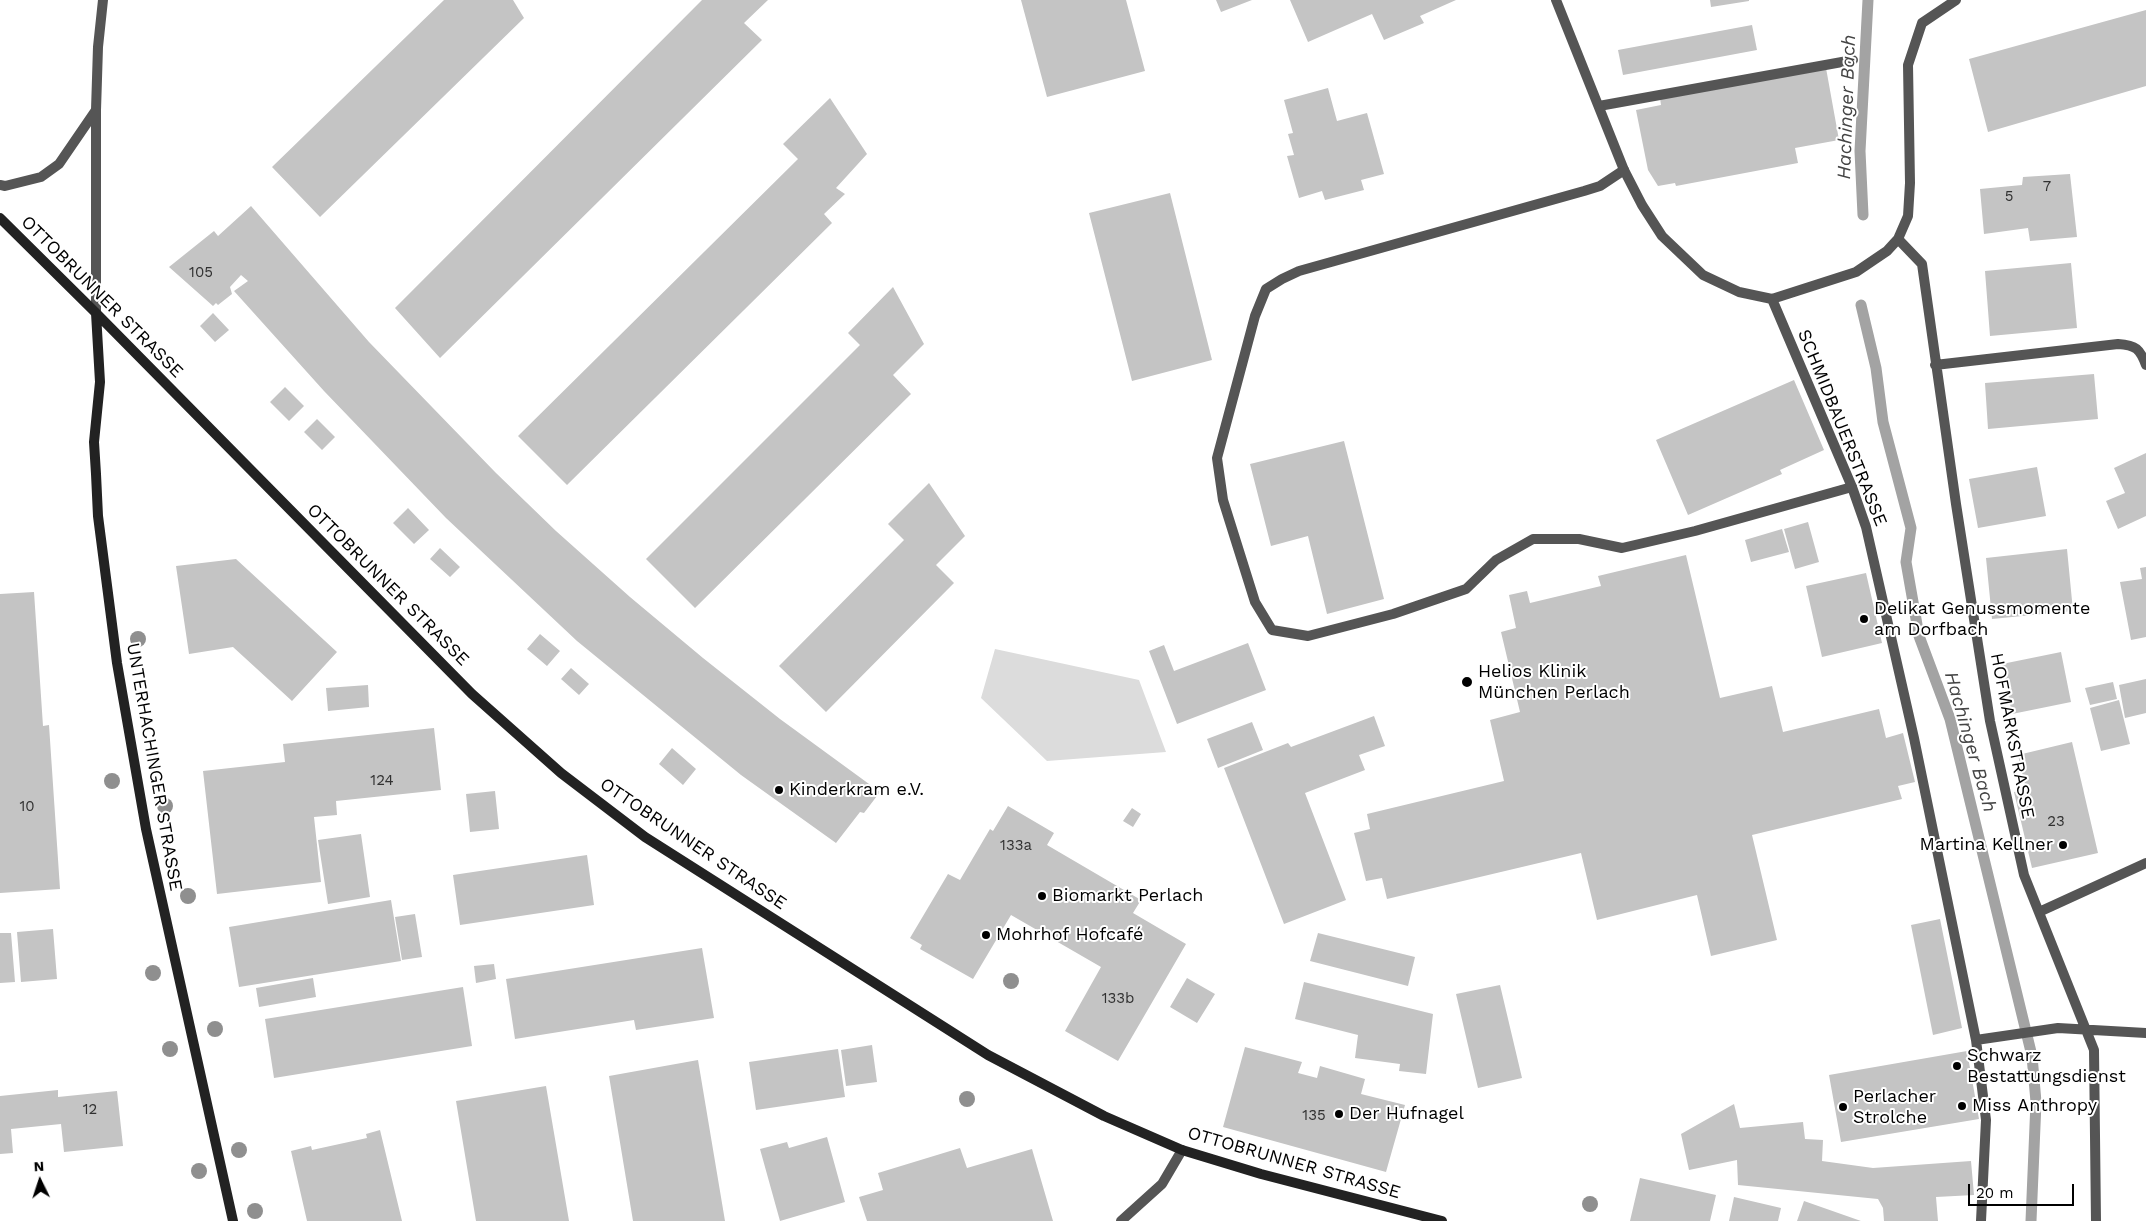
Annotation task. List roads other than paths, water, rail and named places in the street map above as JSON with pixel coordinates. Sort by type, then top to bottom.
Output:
[{"type":"main road","name":"OTTOBRUNNER STRASSE","points":[[0,218],[472,694],[561,774],[645,836],[988,1055],[1104,1116],[1182,1150],[1261,1174],[1442,1221]]},
{"type":"main road","name":"UNTERHACHINGER STRASSE","points":[[96,313],[100,382],[94,442],[98,516],[117,663],[146,829],[233,1221]]},
{"type":"street","points":[[96,313],[96,110],[98,47],[103,0]]},
{"type":"street","points":[[1556,0],[1624,170],[1642,205],[1662,236],[1704,275],[1739,292],[1772,299],[1856,272],[1887,250],[1898,239],[1908,216],[1910,184],[1908,65],[1922,23],[1956,0]]},
{"type":"street","points":[[1599,106],[1853,60]]},
{"type":"street","points":[[0,185],[5,186],[41,177],[59,164],[96,110]]},
{"type":"street","points":[[1624,170],[1600,186],[1584,192],[1299,271],[1282,278],[1266,289],[1255,316],[1217,458],[1223,500],[1252,593],[1272,630],[1308,636],[1393,614],[1466,589],[1496,560],[1533,539],[1579,540],[1622,548],[1695,531],[1852,487]]},
{"type":"street","name":"HOFMARKSTRASSE","points":[[1898,239],[1922,264],[1990,721],[2024,875],[2094,1050],[2096,1221]]},
{"type":"street","name":"SCHMIDBAUERSTRASSE","points":[[1772,299],[1852,487],[1866,527],[1912,728],[1976,1040],[1986,1120],[1981,1221]]},
{"type":"street","points":[[1936,365],[2132,344],[2141,353],[2146,365]]},
{"type":"street","points":[[2039,912],[2146,863]]},
{"type":"street","points":[[1976,1040],[2058,1028],[2146,1033]]},
{"type":"street","points":[[1121,1221],[1162,1184],[1182,1150]]},
{"type":"waterway","name":"Hachinger Bach","points":[[1863,215],[1860,151],[1868,0]]},
{"type":"waterway","name":"Hachinger Bach","points":[[1861,305],[1876,368],[1883,422],[1911,528],[1906,562],[1919,636],[1950,719],[2032,1056],[2036,1102],[2031,1221]]},
{"type":"place","name":"Delikat Genussmomente am Dorfbach","points":[[1864,619]]},
{"type":"place","name":"Helios Klinik München Perlach","points":[[1467,682]]},
{"type":"place","name":"Kinderkram e.V.","points":[[779,790]]},
{"type":"place","name":"Martina Kellner","points":[[2063,845]]},
{"type":"place","name":"Biomarkt Perlach","points":[[1042,896]]},
{"type":"place","name":"Mohrhof Hofcafé","points":[[986,935]]},
{"type":"place","name":"Schwarz Bestattungsdienst","points":[[1957,1066]]},
{"type":"place","name":"Miss Anthropy","points":[[1962,1106]]},
{"type":"place","name":"Perlacher Strolche","points":[[1843,1107]]},
{"type":"place","name":"Der Hufnagel","points":[[1339,1114]]}]
